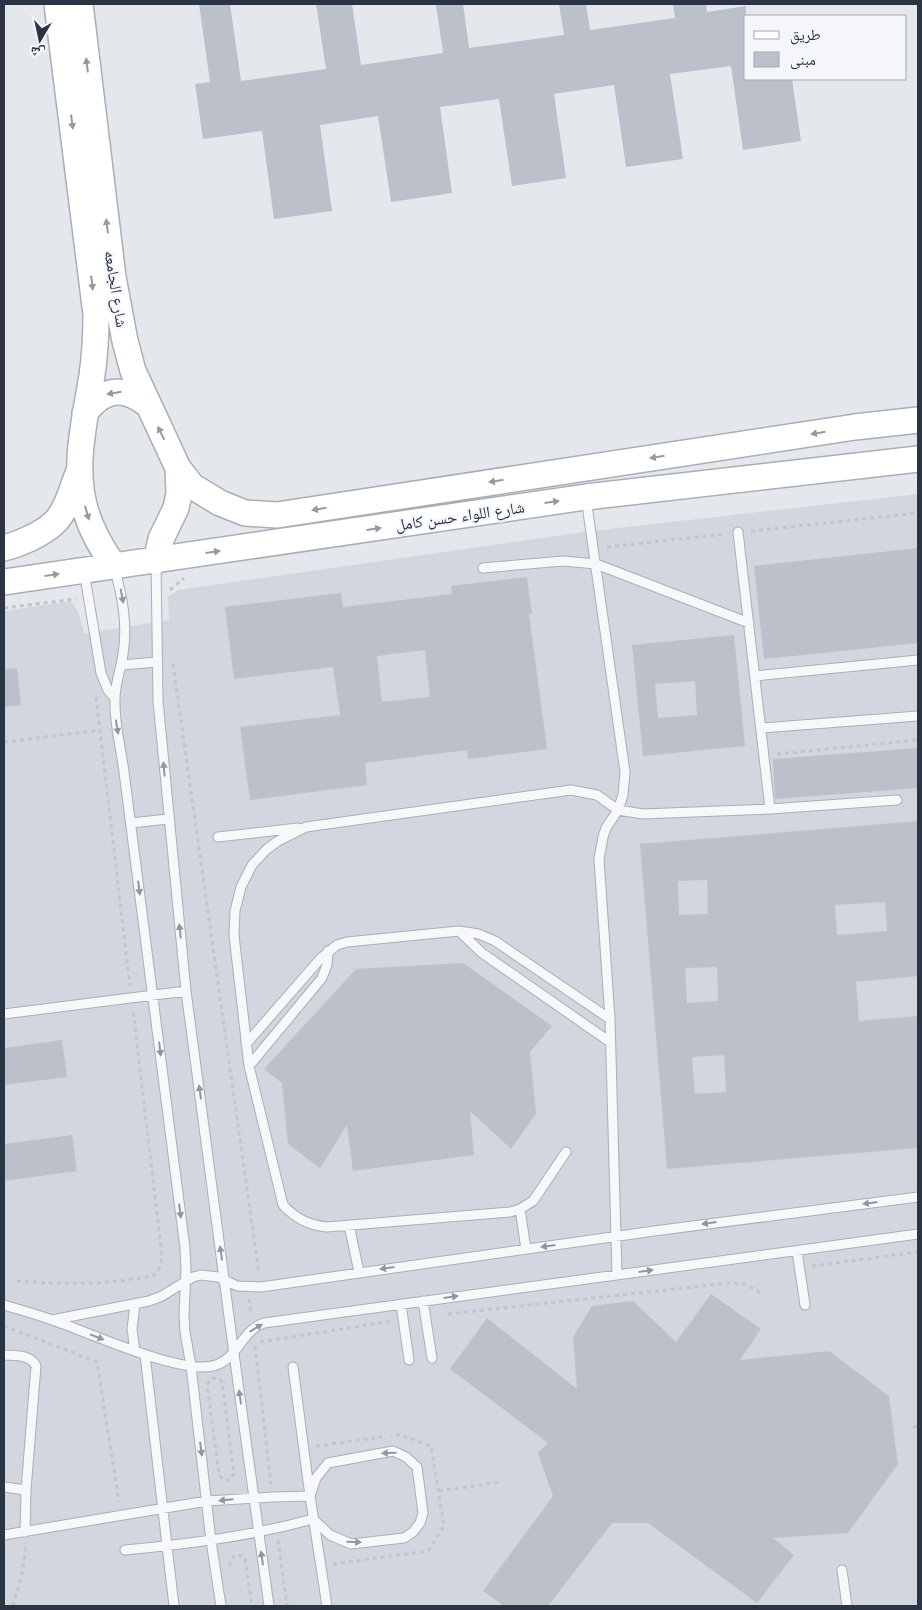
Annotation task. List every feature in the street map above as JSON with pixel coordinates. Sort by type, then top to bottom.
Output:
[{"type":"main road","name":"شارع الجامعه","points":[[57,4],[96,314],[96,343],[85,413],[80,469],[81,490],[90,524],[102,549],[114,566]]},
{"type":"main road","name":"شارع الجامعه","points":[[80,4],[113,278],[125,341],[133,371],[178,468],[179,494],[176,508],[161,539],[156,561]]},
{"type":"main road","points":[[96,343],[125,341]]},
{"type":"main road","points":[[85,413],[94,401],[106,394],[121,391],[136,395],[148,404]]},
{"type":"main road","name":"شارع اللواء حسن كامل","points":[[178,468],[192,486],[220,504],[245,514],[276,515],[855,427],[918,420]]},
{"type":"main road","points":[[855,427],[858,466]]},
{"type":"main road","name":"شارع اللواء حسن كامل","points":[[4,582],[586,497],[918,459]]},
{"type":"main road","points":[[4,548],[34,536],[54,523],[64,508],[80,469]]},
{"type":"lane","points":[[586,497],[625,772],[623,795],[618,810],[606,828],[600,847],[610,1019],[617,1274]]},
{"type":"lane","points":[[738,532],[770,809]]},
{"type":"lane","points":[[156,561],[157,691],[186,992],[269,1606]]},
{"type":"lane","points":[[483,568],[563,561],[596,564],[748,623]]},
{"type":"lane","points":[[114,566],[124,607],[124,640],[115,698],[117,728],[185,1248],[184,1315],[211,1541],[221,1606]]},
{"type":"lane","points":[[84,571],[102,674],[108,690],[115,698]]},
{"type":"lane","points":[[755,676],[918,660]]},
{"type":"lane","points":[[121,665],[157,662]]},
{"type":"lane","points":[[761,728],[918,716]]},
{"type":"lane","points":[[218,837],[306,827],[571,790],[597,795],[618,810],[643,814],[770,809],[897,800]]},
{"type":"lane","points":[[130,823],[168,819]]},
{"type":"lane","points":[[306,827],[278,841],[252,865],[241,887],[235,911],[234,935],[249,1066],[284,1205],[296,1218],[316,1226],[328,1227],[510,1212],[520,1210],[533,1201],[566,1152]]},
{"type":"lane","points":[[246,1044],[328,951],[337,945],[346,942],[459,931],[479,934],[495,941],[610,1019]]},
{"type":"lane","points":[[459,931],[482,953],[610,1042]]},
{"type":"lane","points":[[249,1066],[322,978],[327,966],[328,951]]},
{"type":"lane","points":[[4,1014],[186,992]]},
{"type":"lane","points":[[52,1320],[135,1305],[162,1296],[186,1281],[201,1275],[210,1275],[242,1287],[261,1286],[526,1248],[918,1197]]},
{"type":"lane","points":[[520,1210],[526,1248]]},
{"type":"lane","points":[[349,1225],[359,1272]]},
{"type":"lane","points":[[4,1305],[52,1320],[146,1355],[191,1366],[208,1367],[222,1363],[234,1354],[253,1328],[264,1323],[918,1234]]},
{"type":"lane","points":[[798,1251],[804,1305]]},
{"type":"lane","points":[[423,1301],[432,1358]]},
{"type":"lane","points":[[401,1304],[409,1360]]},
{"type":"lane","points":[[135,1305],[132,1329],[135,1351]]},
{"type":"lane","points":[[4,1355],[28,1357],[36,1366],[26,1490],[25,1532]]},
{"type":"lane","points":[[146,1355],[174,1606]]},
{"type":"lane","points":[[293,1367],[313,1519],[327,1606]]},
{"type":"lane","points":[[310,1496],[316,1478],[328,1463],[393,1451],[406,1457],[417,1467],[423,1513],[420,1523],[413,1532],[404,1538],[351,1544],[330,1535],[313,1519]]},
{"type":"lane","points":[[4,1487],[26,1490]]},
{"type":"lane","points":[[4,1535],[207,1501],[310,1496]]},
{"type":"lane","points":[[125,1550],[211,1541],[258,1533],[313,1519]]},
{"type":"lane","points":[[842,1570],[847,1606]]},
{"type":"path","points":[[594,548],[918,513]]},
{"type":"path","points":[[4,608],[74,599],[80,602]]},
{"type":"path","points":[[172,657],[261,1286],[262,1296],[248,1298],[253,1328]]},
{"type":"path","points":[[4,742],[117,728]]},
{"type":"path","points":[[764,755],[918,740]]},
{"type":"path","points":[[800,1267],[918,1252]]},
{"type":"path","points":[[425,1316],[729,1282],[745,1284],[763,1294]]},
{"type":"path","points":[[273,1497],[254,1343],[403,1320]]},
{"type":"path","points":[[4,1326],[97,1362],[121,1516]]},
{"type":"path","points":[[212,1378],[220,1379],[222,1382],[234,1474],[230,1480],[226,1481],[219,1474],[207,1385],[212,1378]]},
{"type":"path","points":[[913,1427],[918,1426]]},
{"type":"path","points":[[303,1448],[401,1435],[431,1446],[440,1491],[444,1526],[428,1551],[321,1566]]},
{"type":"path","points":[[440,1491],[501,1482]]},
{"type":"path","points":[[276,1529],[287,1606]]},
{"type":"path","points":[[13,1606],[25,1561],[25,1532]]},
{"type":"path","points":[[231,1573],[230,1560],[235,1555],[242,1556],[245,1559],[252,1606]]},
{"type":"shaded area","points":[[918,494],[918,1606],[4,1606],[4,611],[71,601],[79,613],[84,633],[88,633],[169,620],[168,597],[178,590],[591,531]]},
{"type":"building","points":[[199,4],[230,4],[241,81],[326,69],[316,4],[352,4],[361,65],[443,53],[436,4],[463,4],[469,48],[564,35],[559,4],[586,4],[590,30],[675,18],[673,4],[706,4],[707,12],[746,6],[746,15],[744,15],[744,80],[792,80],[801,141],[743,150],[731,66],[670,74],[683,159],[626,167],[614,85],[554,94],[566,178],[512,186],[499,99],[440,107],[452,193],[391,202],[378,116],[320,125],[332,211],[274,219],[262,131],[203,139],[195,84],[210,82]]},
{"type":"building","points":[[918,548],[918,643],[764,659],[754,566]]},
{"type":"building","points":[[527,577],[532,614],[529,614],[547,749],[468,759],[467,750],[365,763],[367,785],[250,800],[240,727],[340,715],[333,667],[234,679],[225,607],[341,593],[343,607],[452,594],[451,586]],"holes":[[[425,650],[430,697],[382,702],[377,656]]]},
{"type":"building","points":[[734,635],[745,746],[643,756],[632,645]],"holes":[[[695,681],[697,715],[658,718],[655,684]]]},
{"type":"building","points":[[17,668],[21,705],[4,707],[4,669]]},
{"type":"building","points":[[918,748],[918,788],[775,799],[773,759]]},
{"type":"building","points":[[918,821],[918,976],[856,982],[859,1021],[918,1016],[918,1148],[667,1169],[640,844]],"holes":[[[707,880],[708,914],[679,915],[678,881]],[[885,902],[887,931],[837,935],[835,905]],[[717,967],[718,1001],[687,1003],[685,968]],[[724,1055],[726,1092],[695,1094],[692,1057]]]},
{"type":"building","points":[[463,963],[552,1026],[530,1052],[536,1114],[511,1149],[470,1111],[474,1155],[353,1171],[347,1125],[320,1168],[288,1144],[282,1083],[264,1069],[356,969]]},
{"type":"building","points":[[62,1040],[67,1077],[4,1085],[4,1048]]},
{"type":"building","points":[[72,1135],[77,1171],[4,1181],[4,1144]]},
{"type":"building","points":[[711,1294],[761,1329],[740,1360],[829,1351],[889,1396],[898,1464],[848,1533],[773,1538],[794,1555],[757,1603],[648,1523],[612,1523],[548,1606],[504,1606],[483,1591],[553,1496],[538,1453],[548,1443],[450,1369],[487,1318],[577,1389],[573,1337],[592,1306],[633,1301],[676,1342]]}]
